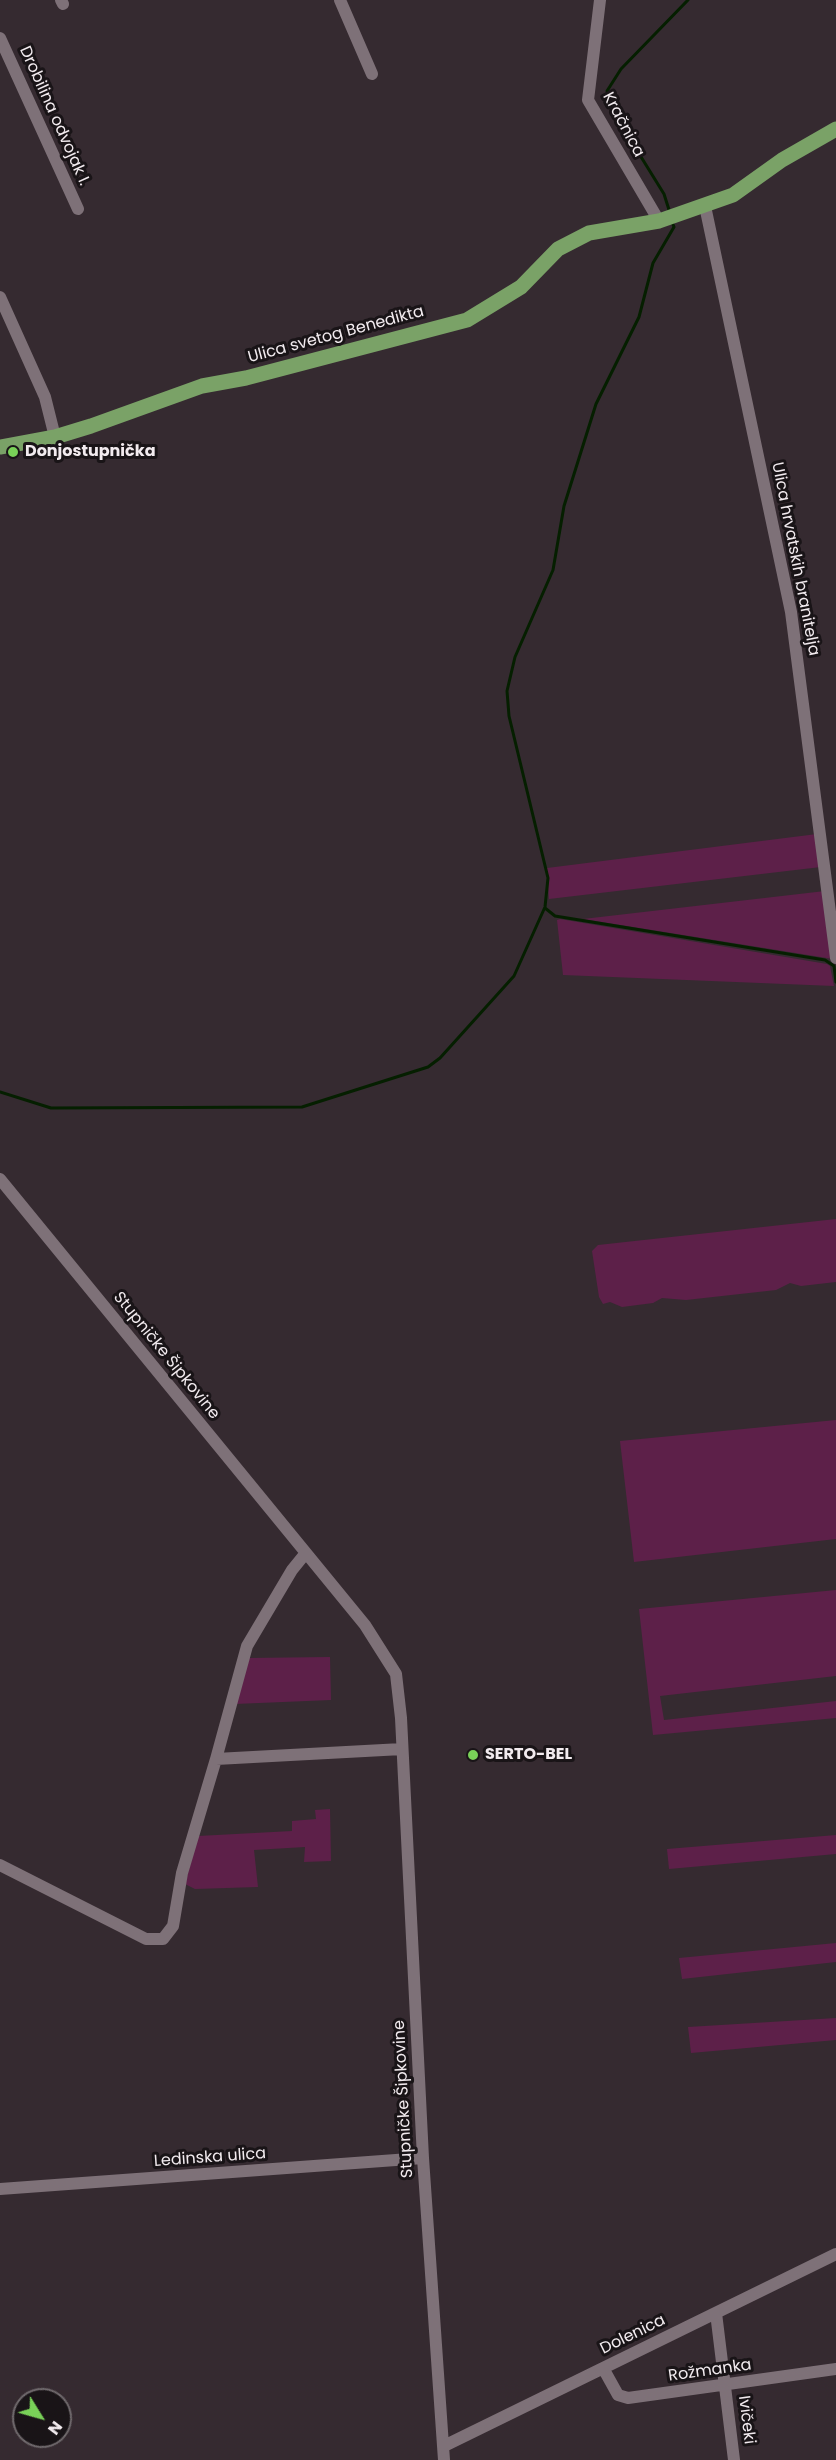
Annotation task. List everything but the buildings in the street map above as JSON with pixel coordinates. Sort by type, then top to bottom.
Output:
[{"type":"main road","points":[[705,206],[733,195],[782,160],[836,129]]},
{"type":"main road","name":"Ulica svetog Benedikta","points":[[0,447],[55,437],[202,386],[246,378],[467,320],[521,287],[558,249],[589,233],[660,221],[705,206]]},
{"type":"street","points":[[340,0],[372,74]]},
{"type":"street","name":"Kračnica","points":[[600,0],[588,100],[660,221]]},
{"type":"street","name":"Drobilina odvojak I.","points":[[0,38],[78,209]]},
{"type":"street","name":"Ulica hrvatskih branitelja","points":[[705,206],[791,612],[836,958]]},
{"type":"street","points":[[0,297],[45,397],[55,437]]},
{"type":"street","name":"Stupničke Šipkovine","points":[[0,1179],[365,1625],[393,1666],[398,1684],[423,2158],[444,2460]]},
{"type":"street","points":[[0,1865],[146,1939],[160,1940],[168,1935],[173,1926],[180,1880],[247,1646],[292,1570],[305,1554]]},
{"type":"street","points":[[216,1759],[402,1749]]},
{"type":"street","name":"Ledinska ulica","points":[[0,2189],[423,2158]]},
{"type":"street","name":"Dolenica","points":[[444,2446],[836,2254]]},
{"type":"street","name":"Ivičeki","points":[[716,2313],[734,2460]]},
{"type":"street","name":"Rožmanka","points":[[603,2368],[618,2395],[628,2398],[836,2369]]},
{"type":"shaded area","points":[[817,834],[821,867],[549,899],[547,868]]},
{"type":"shaded area","points":[[825,891],[833,959],[583,919]]},
{"type":"shaded area","points":[[557,920],[827,964],[830,966],[834,986],[563,975]]},
{"type":"shaded area","points":[[836,1219],[836,1282],[801,1286],[790,1283],[776,1290],[686,1300],[662,1298],[653,1303],[622,1307],[610,1302],[603,1304],[599,1297],[592,1251],[598,1245]]},
{"type":"shaded area","points":[[836,1420],[836,1539],[634,1562],[620,1441]]},
{"type":"shaded area","points":[[836,1590],[836,1676],[660,1696],[664,1720],[836,1701],[836,1718],[653,1735],[639,1609]]},
{"type":"shaded area","points":[[330,1657],[331,1700],[235,1704],[247,1658]]},
{"type":"shaded area","points":[[330,1809],[331,1861],[304,1862],[305,1847],[254,1850],[258,1887],[195,1889],[185,1884],[198,1836],[292,1831],[292,1821],[316,1819],[315,1810]]},
{"type":"shaded area","points":[[836,1835],[836,1854],[669,1869],[667,1849]]},
{"type":"shaded area","points":[[836,1943],[836,1962],[682,1979],[679,1958]]},
{"type":"shaded area","points":[[836,2018],[836,2040],[691,2053],[688,2027]]},
{"type":"waterway","points":[[670,213],[664,194],[638,152],[607,91],[621,69],[688,0]]},
{"type":"waterway","points":[[0,1092],[51,1108],[302,1107],[428,1067],[440,1058],[514,976],[545,907],[548,878],[509,716],[507,691],[515,657],[553,570],[564,506],[596,404],[639,317],[653,263],[674,227],[672,222]]},
{"type":"waterway","points":[[545,908],[555,916],[825,960],[834,966],[836,982]]},
{"type":"place","name":"Donjostupnička","points":[[13,452]]},
{"type":"place","name":"SERTO-BEL","points":[[473,1755]]}]
